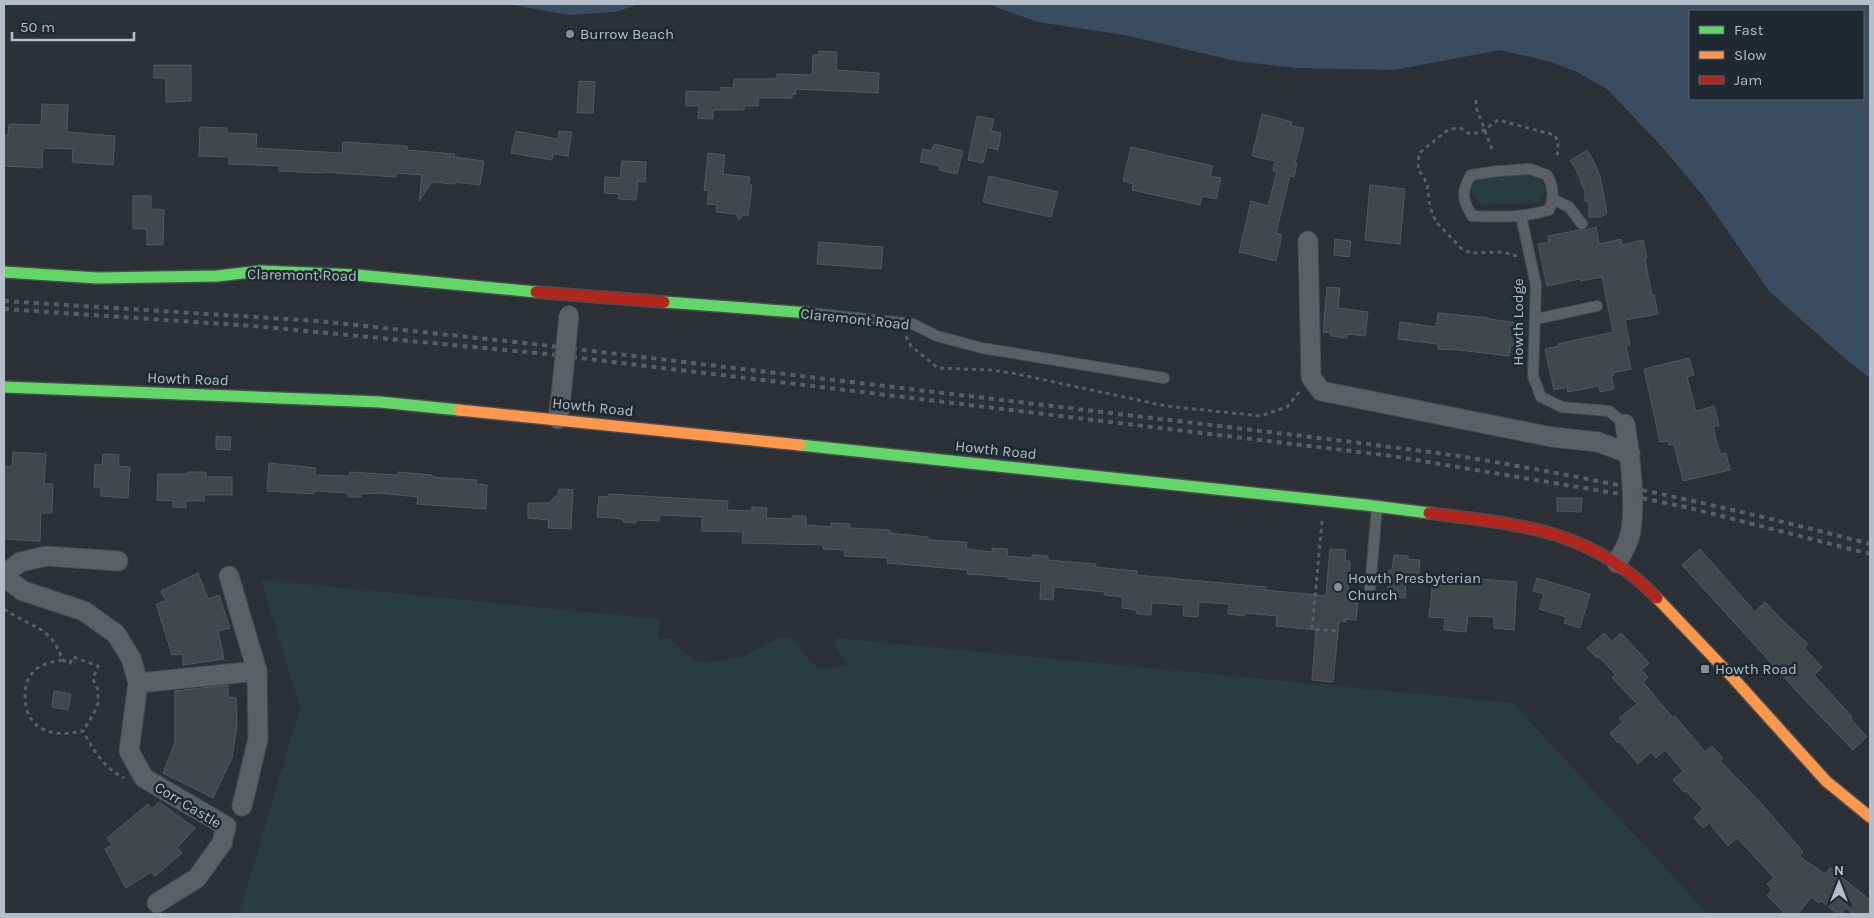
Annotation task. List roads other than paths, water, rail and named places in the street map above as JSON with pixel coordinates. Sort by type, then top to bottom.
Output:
[{"type":"main road","name":"Claremont Road","points":[[4,272],[97,278],[216,276],[270,272],[358,275],[570,295],[809,313]]},
{"type":"main road","name":"Howth Road","points":[[4,387],[356,400],[558,419],[1378,506],[1526,526],[1562,536],[1590,547],[1639,579],[1657,596],[1826,781],[1870,818]]},
{"type":"street","points":[[1308,241],[1311,377],[1321,392],[1552,437],[1598,442],[1630,454]]},
{"type":"street","points":[[558,419],[570,295]]},
{"type":"street","points":[[1617,563],[1629,538],[1632,514],[1630,454],[1625,424]]},
{"type":"street","name":"Corr Castle","points":[[118,561],[47,556],[20,562],[4,576],[23,591],[84,611],[116,634],[131,658],[138,684],[129,750],[144,778],[226,826],[222,843],[197,878],[157,904]]},
{"type":"street","name":"Corr Castle","points":[[229,576],[257,672],[258,738],[242,806]]},
{"type":"street","points":[[138,684],[257,672]]},
{"type":"lane","points":[[1530,169],[1548,175],[1552,184],[1553,199],[1549,210],[1535,215],[1521,216],[1472,216],[1465,203],[1464,187],[1471,175],[1530,169]]},
{"type":"lane","points":[[1553,199],[1570,207],[1582,224]]},
{"type":"lane","name":"Howth Lodge","points":[[1521,216],[1536,285],[1533,376],[1541,397],[1562,407],[1609,411],[1625,424]]},
{"type":"lane","points":[[1536,319],[1597,306]]},
{"type":"lane","name":"Claremont Road","points":[[809,313],[913,324],[937,336],[982,348],[1164,378]]},
{"type":"lane","points":[[1370,588],[1378,506]]},
{"type":"water","points":[[508,4],[638,4],[616,12],[569,15]]},
{"type":"water","points":[[987,4],[1870,4],[1870,378],[1849,362],[1769,291],[1704,197],[1663,148],[1607,89],[1575,71],[1548,61],[1500,50],[1394,70],[1295,68],[1236,61],[1124,35],[1038,22]]},
{"type":"railway","points":[[4,301],[318,321],[525,343],[1353,442],[1462,457],[1576,477],[1773,519],[1870,544]]},
{"type":"railway","points":[[4,309],[254,326],[547,354],[1392,456],[1632,496],[1690,508],[1870,554]]},
{"type":"place","name":"Burrow Beach","points":[[570,34]]},
{"type":"place","name":"Howth Presbyterian Church","points":[[1338,587]]},
{"type":"place","name":"Howth Road","points":[[1705,669]]}]
